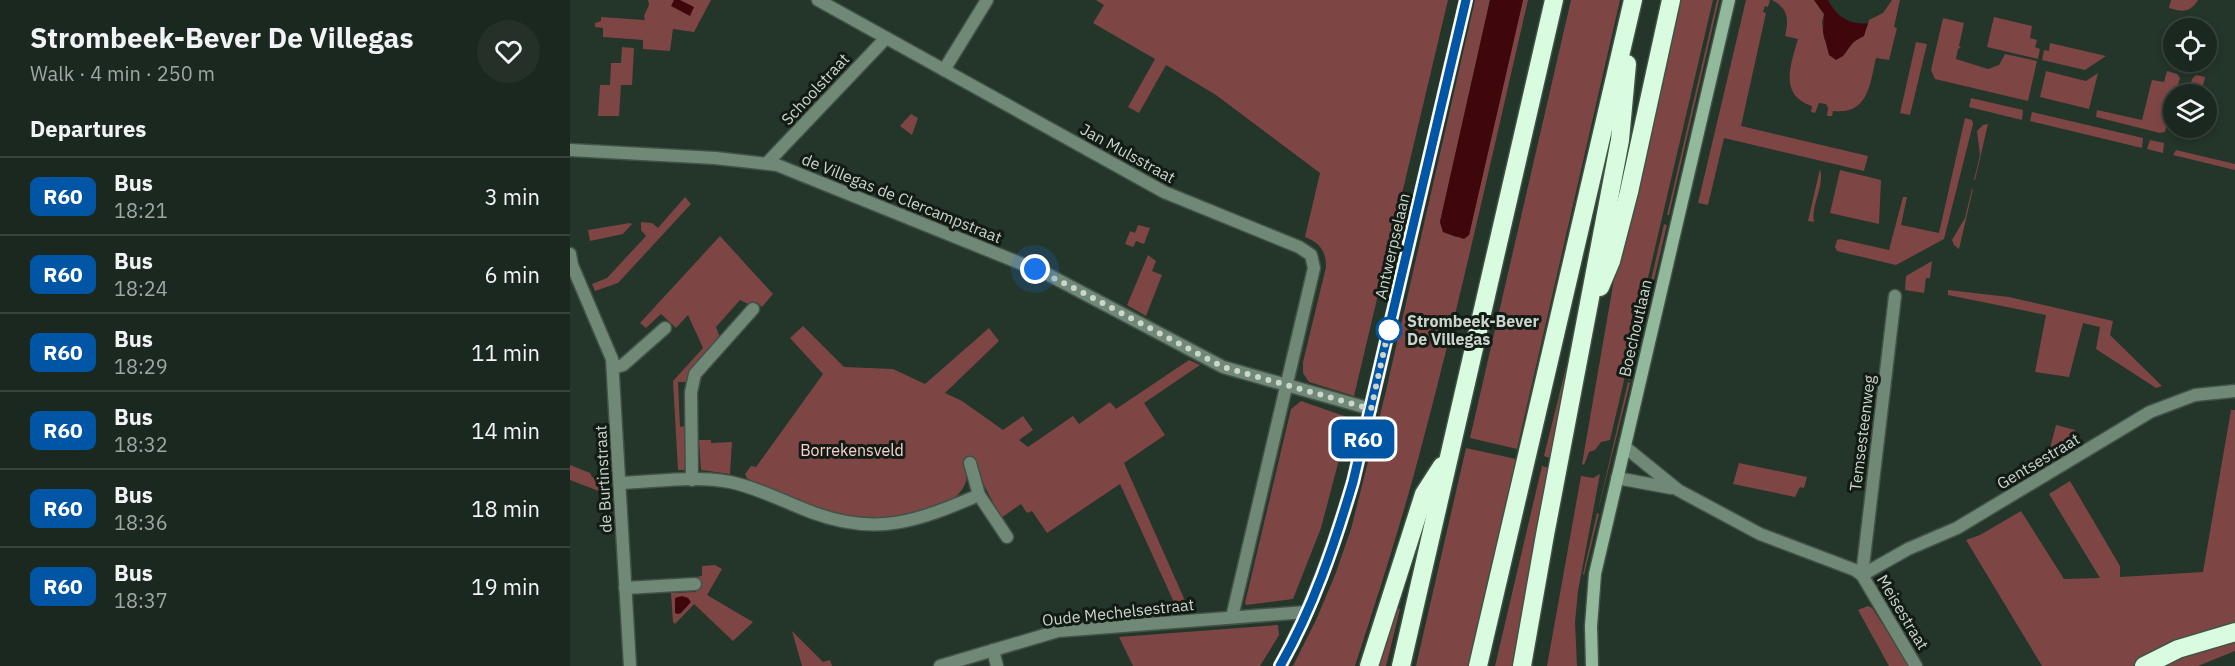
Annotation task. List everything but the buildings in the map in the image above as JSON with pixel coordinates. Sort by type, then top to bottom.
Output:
[{"type":"highway","points":[[1522,666],[1620,140],[1633,0]]},
{"type":"highway","points":[[1478,666],[1633,0]]},
{"type":"highway","points":[[1584,325],[1611,261],[1629,192],[1671,0]]},
{"type":"highway","points":[[1401,666],[1553,5]]},
{"type":"highway","points":[[1369,666],[1424,494],[1449,455]]},
{"type":"highway","points":[[2144,666],[2178,649],[2235,632]]},
{"type":"main road","name":"Antwerpselaan","points":[[1280,666],[1306,612],[1339,530],[1371,409],[1466,0]]},
{"type":"main road","name":"Boechoutlaan","points":[[1592,666],[1591,626],[1595,574],[1729,0]]},
{"type":"street","name":"Jan Mulsstraat","points":[[818,0],[1164,192],[1311,255],[1314,268],[1287,387]]},
{"type":"street","points":[[944,70],[987,0]]},
{"type":"street","name":"Schoolstraat","points":[[768,162],[886,38]]},
{"type":"street","name":"de Villegas de Clercampstraat","points":[[570,150],[768,162],[1047,274],[1223,367],[1371,409]]},
{"type":"street","name":"de Burtinstraat","points":[[570,254],[572,265],[612,359],[630,666]]},
{"type":"street","name":"Temsesteenweg","points":[[1862,575],[1895,296]]},
{"type":"street","points":[[692,480],[692,392],[695,374],[753,309]]},
{"type":"street","points":[[613,368],[623,365],[665,328]]},
{"type":"street","points":[[1232,617],[1287,387]]},
{"type":"street","name":"Gentsestraat","points":[[1862,575],[1908,549],[1957,528],[2150,412],[2195,395],[2235,391]]},
{"type":"street","points":[[1625,447],[1678,490],[1773,540],[1847,566],[1862,575]]},
{"type":"street","points":[[970,463],[979,495],[1007,537]]},
{"type":"street","points":[[1617,478],[1678,490]]},
{"type":"street","points":[[620,483],[708,480],[745,486],[819,515],[867,525],[918,519],[979,495]]},
{"type":"street","name":"Meisestraat","points":[[1862,575],[1916,666]]},
{"type":"street","points":[[625,588],[695,584]]},
{"type":"street","name":"Oude Mechelsestraat","points":[[940,666],[1058,632],[1306,612]]},
{"type":"street","points":[[993,650],[998,666]]},
{"type":"green space","points":[[648,0],[711,0],[694,32],[673,29],[670,51],[643,49],[643,40],[603,37],[603,28],[595,27],[595,23],[601,21],[601,17],[645,20]]},
{"type":"green space","points":[[1096,0],[1448,0],[1354,396],[1309,382],[1303,373],[1303,362],[1326,267],[1325,256],[1321,248],[1305,237],[1320,173],[1216,95],[1166,65],[1139,113],[1128,107],[1155,59],[1093,23],[1104,5]]},
{"type":"green space","points":[[1475,0],[1490,0],[1440,222],[1443,232],[1456,237],[1469,235],[1523,0],[1528,0],[1463,283],[1413,479],[1355,666],[1293,666],[1316,620],[1351,529],[1385,395]]},
{"type":"green space","points":[[1571,0],[1620,0],[1517,449],[1470,438]]},
{"type":"green space","points":[[1681,0],[1713,0],[1610,440],[1601,442],[1595,450],[1589,452],[1584,465],[1582,464],[1617,262],[1651,133]]},
{"type":"green space","points":[[1717,0],[1719,0],[1669,215],[1667,215]]},
{"type":"green space","points":[[1746,0],[1770,0],[1763,12],[1766,13],[1741,126],[1868,156],[1864,171],[1724,138],[1708,205],[1698,203]]},
{"type":"green space","points":[[1772,0],[1814,0],[1824,14],[1822,22],[1824,39],[1845,54],[1865,30],[1869,20],[1883,13],[1892,0],[1900,0],[1894,27],[1897,28],[1889,60],[1876,58],[1869,87],[1861,103],[1845,111],[1833,111],[1832,116],[1827,116],[1826,104],[1819,103],[1815,113],[1811,112],[1812,106],[1801,101],[1794,94],[1791,87],[1790,68],[1798,39],[1785,36],[1786,15],[1784,10]]},
{"type":"green space","points":[[2171,0],[2198,0],[2192,7],[2182,11],[2169,8]]},
{"type":"green space","points":[[1994,17],[2032,26],[2030,38],[2037,40],[2035,47],[2040,49],[2038,59],[1987,47]]},
{"type":"green space","points":[[1943,18],[1964,23],[1959,46],[1961,47],[1958,49],[1956,59],[1988,69],[1999,65],[2005,54],[2037,61],[2028,101],[1935,79],[1931,70]]},
{"type":"green space","points":[[1916,42],[1927,44],[1910,115],[1900,113]]},
{"type":"green space","points":[[2050,43],[2106,56],[2085,70],[2042,60],[2044,50],[2049,51]]},
{"type":"green space","points":[[622,47],[634,48],[632,85],[621,85],[619,116],[598,116],[600,85],[610,85],[611,63],[621,63]]},
{"type":"green space","points":[[2046,71],[2086,81],[2098,73],[2089,109],[2040,97]]},
{"type":"green space","points":[[2167,72],[2177,74],[2180,78],[2178,84],[2163,84],[2163,132],[2096,117],[2097,110],[2142,120],[2152,80],[2164,82]]},
{"type":"green space","points":[[2196,75],[2205,77],[2203,84],[2191,84]]},
{"type":"green space","points":[[1971,98],[2023,110],[2022,120],[1969,107]]},
{"type":"green space","points":[[2032,112],[2143,138],[2142,148],[2030,121]]},
{"type":"green space","points":[[911,114],[918,118],[912,135],[900,126]]},
{"type":"green space","points":[[1965,118],[1972,120],[1973,124],[1944,239],[1896,265],[1837,251],[1835,247],[1837,240],[1840,239],[1889,250],[1903,197],[1907,197],[1901,225],[1939,233]]},
{"type":"green space","points":[[1988,124],[1974,180],[1980,155],[1977,131],[1983,125]]},
{"type":"green space","points":[[2150,140],[2164,143],[2163,153],[2147,149]]},
{"type":"green space","points":[[2176,150],[2235,164],[2235,170],[2173,155]]},
{"type":"green space","points":[[1820,169],[1821,182],[1814,209],[1814,222],[1808,221]]},
{"type":"green space","points":[[1840,170],[1881,180],[1879,224],[1830,213]]},
{"type":"green space","points":[[1972,189],[1959,249],[1952,240],[1965,218]]},
{"type":"green space","points":[[685,197],[691,204],[618,283],[595,291],[592,284],[607,278],[646,236],[641,230],[641,222],[652,223],[658,228]]},
{"type":"green space","points":[[632,224],[623,234],[590,241],[588,230]]},
{"type":"green space","points":[[1664,224],[1667,225],[1630,380],[1628,380]]},
{"type":"green space","points":[[1138,225],[1150,228],[1144,244],[1136,241],[1133,247],[1125,244],[1130,231],[1135,233]]},
{"type":"green space","points":[[720,236],[773,294],[762,307],[756,302],[748,304],[740,300],[716,327],[720,338],[688,382],[678,382],[680,427],[688,425],[687,470],[678,470],[673,381],[703,348],[688,315],[676,328],[661,314],[646,328],[640,323]]},
{"type":"green space","points":[[1148,255],[1156,261],[1152,271],[1162,275],[1146,316],[1127,305]]},
{"type":"green space","points":[[1932,261],[1930,278],[1926,278],[1924,293],[1905,290],[1906,276]]},
{"type":"green space","points":[[1948,290],[2009,297],[2113,321],[2110,335],[2162,386],[2156,388],[2096,349],[2100,327],[2083,323],[2069,377],[2035,372],[2046,315],[1948,295]]},
{"type":"green space","name":"Borrekensveld","points":[[803,326],[844,367],[893,369],[925,384],[989,328],[999,341],[945,393],[962,401],[1003,430],[1023,416],[1033,430],[1019,440],[1028,447],[1073,416],[1079,424],[1110,402],[1116,409],[1189,360],[1200,365],[1144,403],[1165,435],[1124,463],[1190,612],[1178,611],[1120,484],[1047,533],[1032,511],[1027,513],[1021,504],[1001,518],[984,485],[975,460],[964,462],[966,481],[959,493],[947,503],[914,515],[895,517],[846,516],[811,505],[747,478],[745,474],[751,466],[756,467],[823,374],[790,338]]},
{"type":"green space","points":[[1567,363],[1566,370],[1550,458],[1544,456]]},
{"type":"green space","points":[[1628,382],[1630,383],[1599,507],[1599,506]]},
{"type":"green space","points":[[1301,401],[1350,418],[1321,528],[1293,599],[1246,605],[1291,409]]},
{"type":"green space","points":[[2231,410],[2235,410],[2235,624],[2161,647],[2133,666],[2042,666],[1966,540],[1980,535],[2021,511],[2064,579],[2100,578],[2049,494],[2070,481],[2120,566],[2120,577],[2203,572]]},
{"type":"green space","points":[[2056,425],[2075,430],[2074,437],[2049,452]]},
{"type":"green space","points":[[699,440],[711,440],[711,443],[732,442],[730,474],[701,470]]},
{"type":"green space","points":[[1466,448],[1516,459],[1468,666],[1416,666]]},
{"type":"green space","points":[[1739,463],[1807,477],[1804,488],[1800,487],[1795,497],[1733,484]]},
{"type":"green space","points":[[570,465],[608,484],[609,495],[570,480]]},
{"type":"green space","points":[[1542,466],[1549,468],[1513,666],[1495,666]]},
{"type":"green space","points":[[1600,474],[1578,591],[1575,622],[1577,666],[1547,666],[1581,476],[1593,478]]},
{"type":"green space","points":[[1597,513],[1599,514],[1584,575],[1583,574]]},
{"type":"green space","points":[[715,565],[722,569],[707,595],[753,622],[733,641],[694,604],[675,624],[673,622],[671,593],[696,592],[696,577],[702,576],[702,566]]},
{"type":"green space","points":[[1868,606],[1872,608],[1909,666],[1889,666],[1858,610]]},
{"type":"green space","points":[[1397,608],[1400,609],[1386,666],[1377,666]]},
{"type":"green space","points":[[1278,625],[1279,635],[1260,666],[1133,666],[1119,637]]},
{"type":"green space","points":[[792,631],[823,662],[830,660],[832,666],[802,666]]},
{"type":"green space","points":[[2235,641],[2235,651],[2198,666],[2161,666],[2202,650]]},
{"type":"shaded area","points":[[674,0],[680,0],[694,7],[690,16],[671,6]]},
{"type":"shaded area","points":[[1490,0],[1523,0],[1469,235],[1464,239],[1443,232],[1440,222]]},
{"type":"shaded area","points":[[1814,0],[1828,0],[1844,19],[1861,24],[1868,23],[1864,36],[1853,42],[1843,56],[1836,60],[1829,55],[1823,32],[1824,14]]},
{"type":"shaded area","points":[[682,596],[691,602],[678,614],[675,613],[675,598]]},
{"type":"bus line","name":"R60","points":[[1280,666],[1322,577],[1353,482],[1466,0]]},
{"type":"place","name":"Strombeek-Bever De Villegas","points":[[1389,330]]},
{"type":"route","points":[[1035,269],[1223,367],[1371,409],[1389,328],[1389,330]]}]
